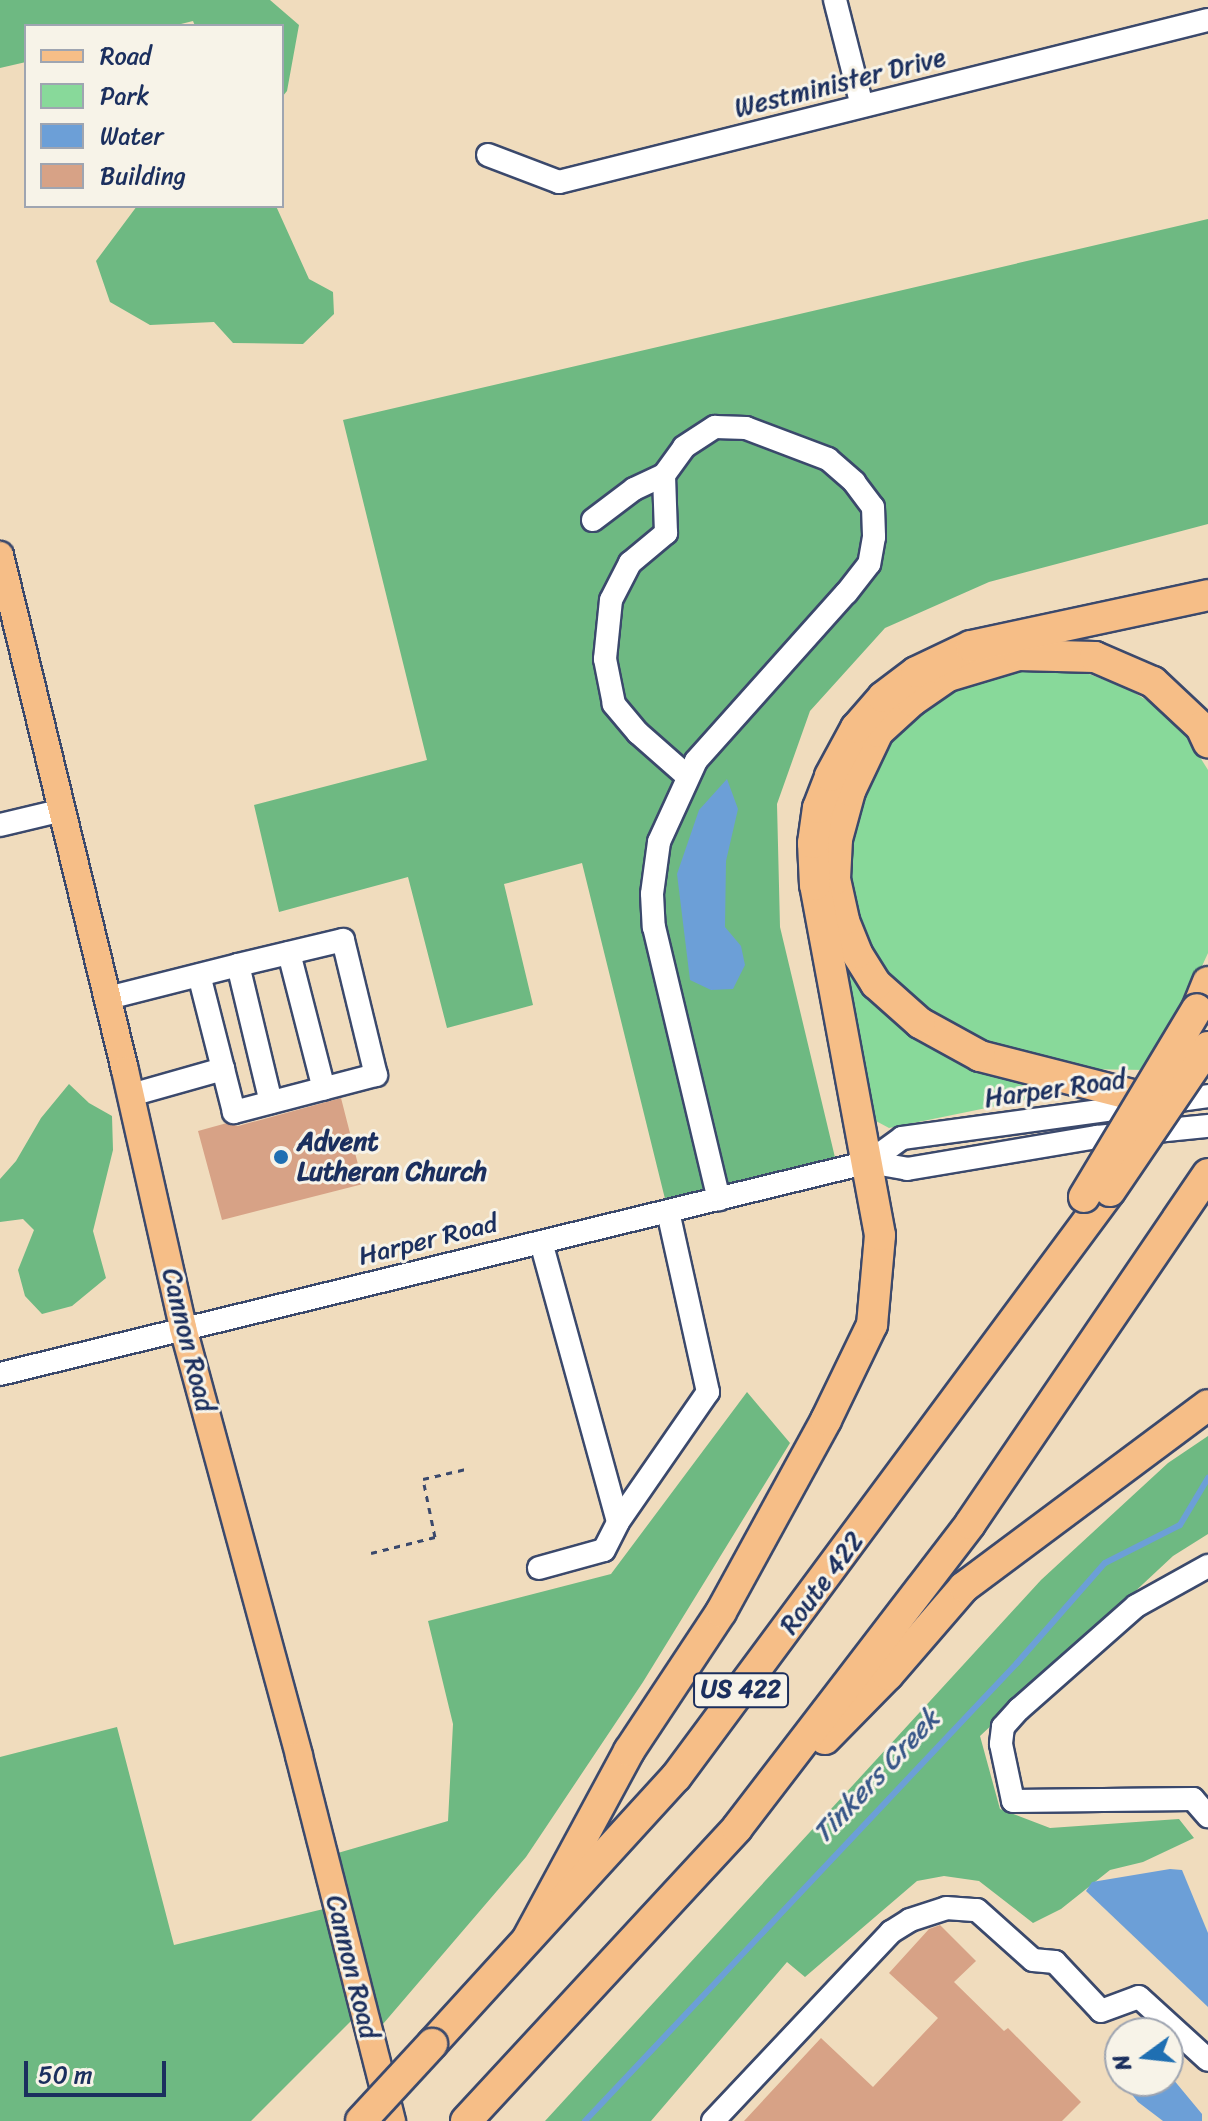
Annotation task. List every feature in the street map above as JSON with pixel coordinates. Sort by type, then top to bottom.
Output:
[{"type":"highway","points":[[528,1938],[629,1751],[721,1612],[826,1420],[872,1325],[880,1235],[869,1162],[815,885],[813,843],[818,808],[856,728],[883,697],[916,672],[971,646],[1208,595]]},
{"type":"highway","points":[[1160,1102],[980,1056],[920,1023],[876,984],[857,953],[844,920],[835,879],[837,839],[850,791],[878,732],[912,701],[948,676],[1019,655],[1095,657],[1153,682],[1201,727],[1208,742]]},
{"type":"highway","points":[[1097,1194],[1202,996]]},
{"type":"highway","points":[[1097,1194],[1208,1047]]},
{"type":"highway","name":"US 422","points":[[466,2121],[737,1828],[970,1524],[1206,1176]]},
{"type":"highway","name":"Route 422","points":[[361,2121],[676,1777],[1024,1312],[1097,1194]]},
{"type":"highway","points":[[737,1828],[888,1675],[964,1587],[1208,1405]]},
{"type":"main road","name":"Cannon Road","points":[[0,555],[131,1095],[183,1328],[299,1756],[392,2121]]},
{"type":"street","points":[[835,0],[862,106]]},
{"type":"street","name":"Westminister Drive","points":[[488,155],[559,182],[1208,20]]},
{"type":"street","points":[[593,520],[634,489],[664,475],[684,447],[715,427],[746,428],[828,459],[854,482],[873,507],[874,537],[869,564],[696,761],[659,842],[652,894],[654,927],[719,1199]]},
{"type":"street","points":[[664,475],[666,533],[621,575],[611,600],[605,659],[614,704],[638,733],[687,776]]},
{"type":"street","points":[[0,825],[63,810]]},
{"type":"street","points":[[108,998],[238,965],[343,940],[376,1075],[234,1112],[199,975]]},
{"type":"street","points":[[289,953],[324,1089]]},
{"type":"street","points":[[238,965],[271,1102]]},
{"type":"street","points":[[131,1095],[223,1069]]},
{"type":"street","name":"Harper Road","points":[[0,1374],[869,1162],[902,1138],[1208,1096]]},
{"type":"street","name":"Harper Road","points":[[869,1162],[907,1169],[1097,1137],[1208,1126]]},
{"type":"street","points":[[539,1568],[604,1550],[618,1522],[708,1392],[668,1211]]},
{"type":"street","points":[[541,1242],[618,1522]]},
{"type":"street","points":[[1208,1566],[1136,1606],[1019,1709],[1003,1727],[1001,1744],[1013,1801],[1193,1799],[1208,1816]]},
{"type":"street","points":[[713,2121],[891,1932],[910,1920],[946,1908],[977,1910],[1033,1960],[1055,1962],[1101,2011],[1139,1997],[1208,2060]]},
{"type":"path","points":[[371,1553],[435,1537],[423,1479],[466,1469]]},
{"type":"green space","points":[[0,0],[270,0],[299,25],[284,95],[284,24],[194,24],[193,21],[181,24],[24,24],[24,62],[0,68]]},
{"type":"green space","points":[[136,208],[277,208],[309,279],[333,292],[334,314],[303,344],[233,343],[214,322],[150,325],[110,302],[96,261]]},
{"type":"green space","points":[[1208,219],[1208,524],[989,582],[885,628],[810,711],[777,804],[780,927],[838,1170],[668,1211],[582,863],[504,884],[533,1005],[447,1028],[408,877],[279,912],[254,805],[427,760],[343,420]]},
{"type":"green space","points":[[1045,667],[1089,674],[1128,689],[1153,704],[1188,738],[1208,770],[1208,953],[1176,1023],[1147,1070],[1080,1069],[980,1047],[882,979],[853,921],[844,875],[867,766],[888,736],[948,688],[997,672]]},
{"type":"green space","points":[[845,960],[872,1002],[918,1042],[977,1071],[1050,1085],[1050,1095],[889,1128],[876,1121],[863,1087],[836,963]]},
{"type":"green space","points":[[69,1084],[89,1103],[112,1116],[113,1150],[93,1231],[106,1278],[72,1306],[42,1314],[25,1296],[18,1270],[34,1230],[23,1219],[0,1222],[0,1179],[16,1161],[41,1118]]},
{"type":"green space","points":[[747,1392],[790,1443],[643,1682],[526,1857],[371,2038],[362,2010],[251,2121],[0,2121],[0,1757],[117,1727],[174,1945],[336,1906],[324,1857],[448,1821],[453,1724],[428,1621],[611,1574]]},
{"type":"green space","points":[[1208,1436],[1208,1534],[1173,1556],[980,1736],[1000,1809],[1050,1828],[1179,1819],[1194,1838],[1143,1862],[1110,1870],[1061,1909],[1033,1923],[979,1881],[944,1876],[917,1881],[805,1977],[787,1962],[651,2121],[545,2121],[1041,1580],[1168,1463]]},
{"type":"water","points":[[727,779],[738,809],[726,861],[725,927],[741,946],[745,965],[733,989],[711,990],[690,980],[677,874],[699,810]]},
{"type":"water","points":[[1170,1869],[1182,1870],[1208,1933],[1208,2007],[1086,1891],[1092,1882]]},
{"type":"water","points":[[1184,2092],[1202,2114],[1202,2121],[1163,2121],[1134,2097],[1184,2097]]},
{"type":"building","name":"Advent Lutheran Church","points":[[341,1098],[363,1184],[222,1220],[198,1131],[227,1123],[238,1126]]},
{"type":"building","points":[[940,1925],[976,1961],[954,1982],[1004,2031],[1008,2028],[1081,2102],[1062,2121],[744,2121],[821,2038],[873,2087],[938,2018],[889,1973],[929,1929]]},
{"type":"waterway","name":"Tinkers Creek","points":[[585,2121],[1017,1663],[1105,1563],[1180,1525],[1208,1478]]},
{"type":"place","name":"Advent Lutheran Church","points":[[281,1157]]}]
